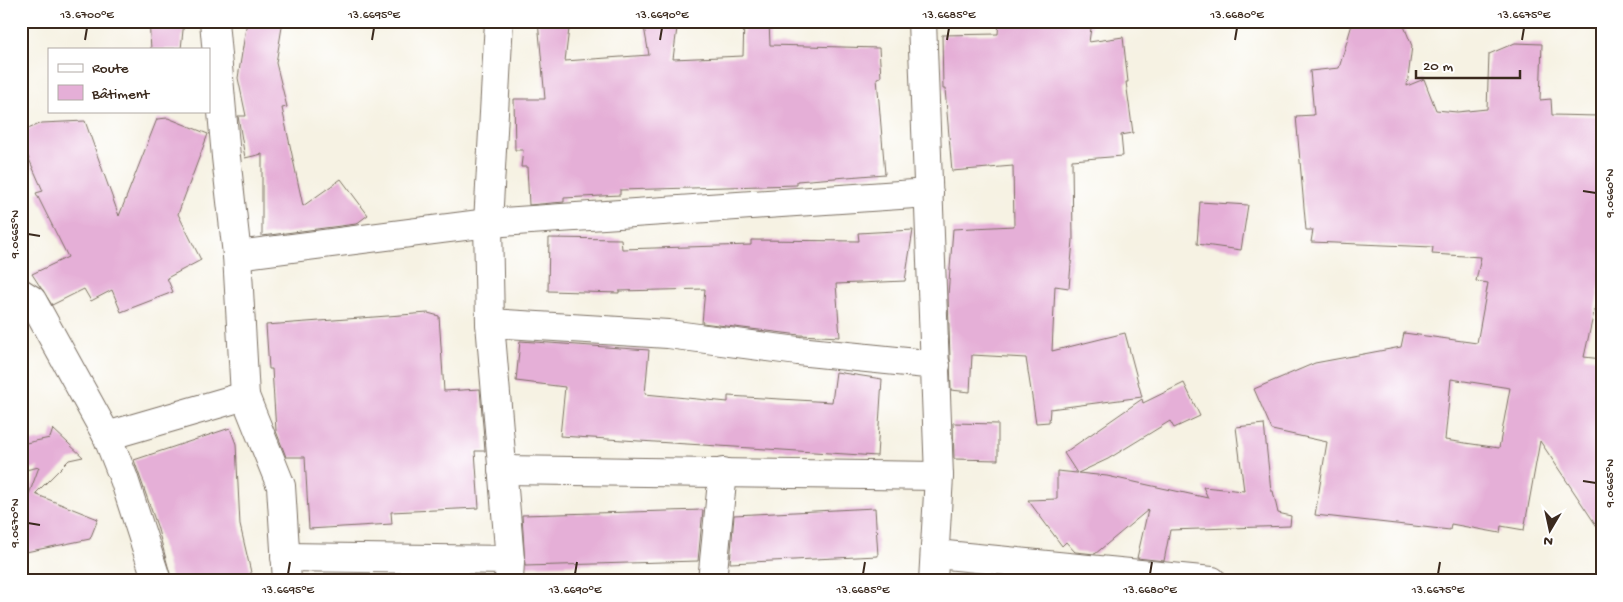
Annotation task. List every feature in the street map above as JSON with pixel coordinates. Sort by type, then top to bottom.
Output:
[{"type":"street","points":[[214,21],[237,255],[245,396],[281,486],[286,569],[509,571],[490,323],[488,223],[498,21]]},
{"type":"street","points":[[922,21],[939,476],[934,568],[1212,581]]},
{"type":"street","points":[[237,255],[488,223],[929,193]]},
{"type":"street","points":[[21,293],[32,300],[107,436],[124,479],[157,581]]},
{"type":"street","points":[[490,323],[668,334],[798,351],[936,365]]},
{"type":"street","points":[[107,436],[245,396]]},
{"type":"street","points":[[502,470],[939,476]]},
{"type":"street","points":[[712,581],[723,472]]},
{"type":"building","points":[[149,21],[184,21],[181,48],[151,48]]},
{"type":"building","points":[[247,21],[283,21],[276,63],[287,107],[282,108],[303,206],[341,179],[368,215],[356,224],[262,236],[262,154],[245,158],[238,116],[246,116],[238,78]]},
{"type":"building","points":[[538,21],[570,21],[565,61],[649,55],[644,27],[677,28],[673,59],[743,56],[744,21],[769,21],[770,45],[879,48],[881,77],[877,78],[885,174],[797,181],[797,185],[620,190],[620,195],[564,198],[564,202],[529,205],[527,167],[521,167],[523,150],[515,150],[514,99],[545,99]]},
{"type":"building","points":[[999,21],[1092,21],[1089,42],[1123,37],[1128,82],[1126,82],[1133,133],[1121,135],[1123,156],[1072,160],[1073,240],[1069,288],[1055,286],[1052,351],[1125,333],[1142,397],[1050,409],[1049,422],[1036,423],[1026,358],[972,355],[970,392],[951,390],[948,295],[953,229],[1014,226],[1013,166],[952,171],[945,89],[943,89],[942,35],[998,34]]},
{"type":"building","points":[[1353,21],[1402,21],[1412,46],[1407,86],[1424,79],[1436,110],[1457,112],[1487,109],[1489,54],[1515,43],[1542,44],[1540,100],[1551,99],[1552,115],[1598,116],[1598,179],[1602,180],[1602,276],[1584,357],[1602,359],[1602,534],[1540,441],[1524,530],[1501,526],[1500,533],[1451,524],[1450,530],[1315,515],[1327,442],[1272,430],[1254,389],[1315,363],[1401,347],[1404,333],[1477,343],[1488,283],[1476,281],[1481,257],[1432,254],[1433,247],[1311,242],[1313,230],[1306,230],[1296,116],[1314,115],[1310,71],[1339,68]],"holes":[[[1451,379],[1510,388],[1499,448],[1445,440]]]},
{"type":"building","points":[[168,118],[208,134],[178,214],[201,260],[167,278],[173,292],[121,312],[112,290],[91,301],[84,289],[52,305],[32,274],[68,257],[36,193],[43,191],[21,141],[21,132],[42,123],[85,121],[119,216],[157,119]]},
{"type":"building","points":[[1200,202],[1248,205],[1241,250],[1197,244]]},
{"type":"building","points":[[913,230],[905,281],[836,284],[840,337],[800,335],[702,323],[705,289],[619,291],[619,293],[548,291],[549,238],[621,239],[622,249],[751,245],[751,240],[859,241],[858,233]]},
{"type":"building","points":[[428,313],[439,316],[444,391],[480,389],[485,451],[475,451],[479,508],[391,512],[392,524],[309,529],[305,457],[286,457],[276,431],[272,369],[269,369],[266,325]]},
{"type":"building","points":[[520,341],[649,350],[645,394],[728,402],[728,396],[832,402],[836,372],[882,379],[877,456],[560,436],[565,387],[516,381]]},
{"type":"building","points":[[1184,383],[1200,416],[1174,428],[1170,421],[1108,459],[1078,473],[1107,476],[1208,498],[1203,487],[1244,491],[1236,427],[1264,424],[1271,491],[1273,491],[1278,513],[1291,516],[1290,526],[1170,530],[1164,561],[1137,558],[1148,510],[1095,554],[1075,552],[1066,542],[1062,546],[1028,500],[1057,499],[1057,471],[1077,473],[1064,453],[1142,399],[1143,403]]},
{"type":"building","points":[[953,423],[998,424],[998,460],[954,459]]},
{"type":"building","points":[[230,428],[236,444],[240,525],[253,581],[172,581],[157,526],[134,460]]},
{"type":"building","points":[[53,429],[83,457],[69,460],[35,494],[98,519],[90,539],[21,553],[21,516],[39,467],[21,471],[21,444],[50,438]]},
{"type":"building","points":[[875,508],[878,556],[730,563],[734,515]]},
{"type":"building","points":[[703,510],[698,561],[525,566],[522,515]]}]
